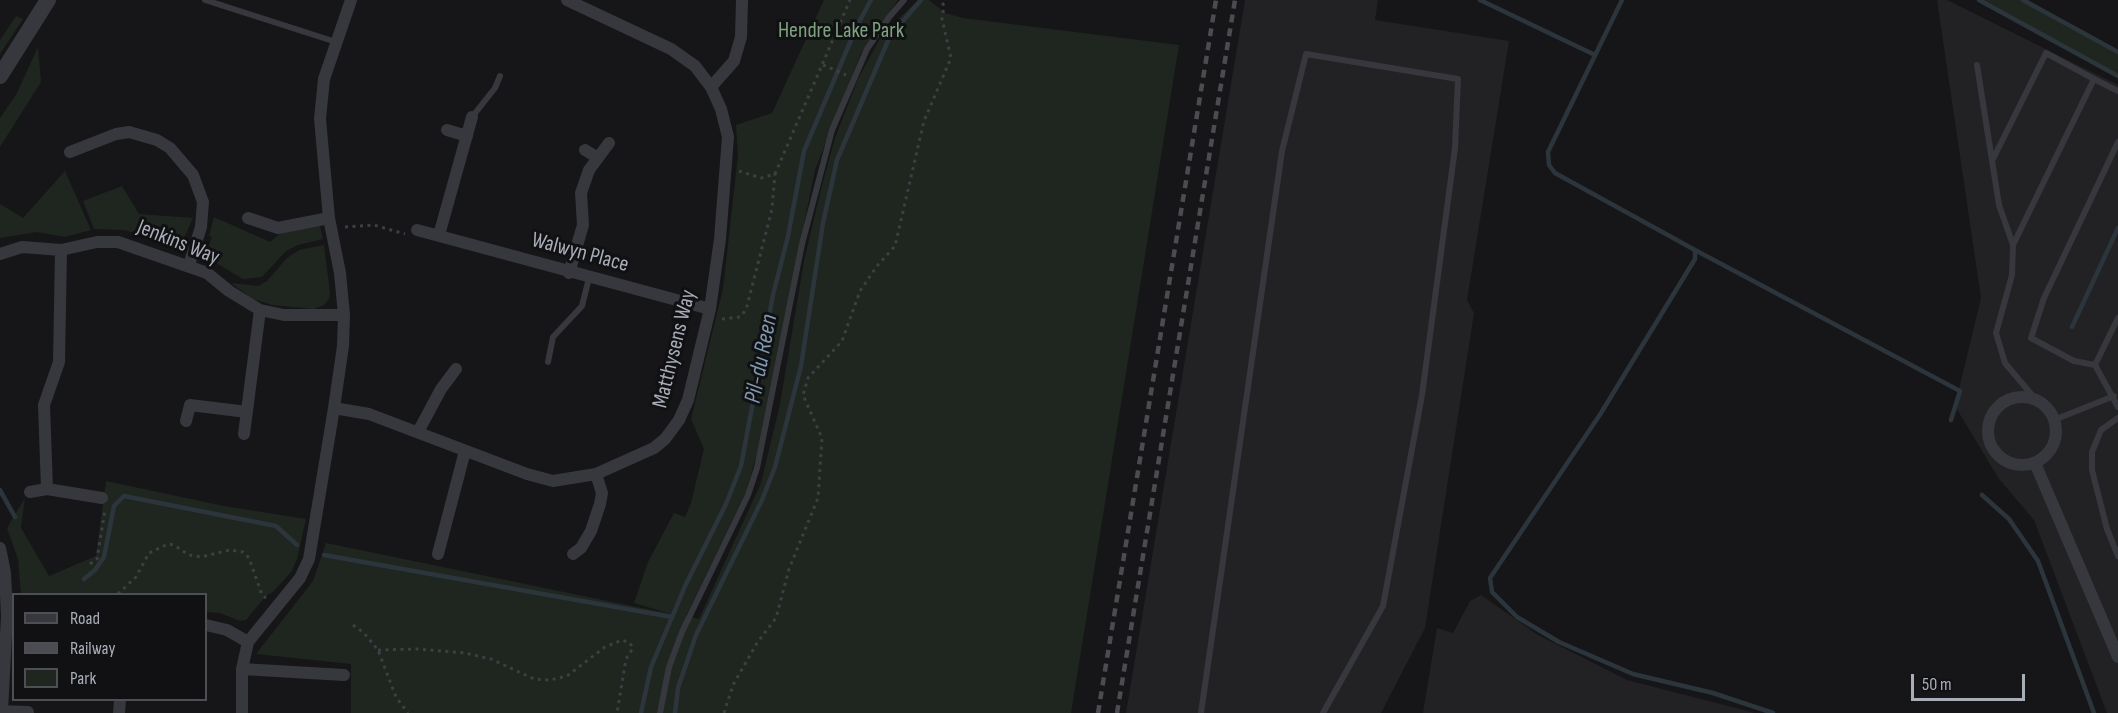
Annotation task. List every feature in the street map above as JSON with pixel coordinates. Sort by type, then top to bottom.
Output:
[{"type":"street","points":[[0,76],[48,0]]},
{"type":"street","points":[[242,713],[242,669],[248,642],[300,578],[309,559],[334,408],[343,346],[344,315],[331,224],[320,119],[324,79],[351,0]]},
{"type":"street","name":"Matthysens Way","points":[[334,408],[369,414],[465,451],[553,481],[596,474],[654,448],[674,429],[688,400],[709,313],[728,137],[722,109],[711,87],[695,66],[671,49],[594,5],[567,0]]},
{"type":"street","points":[[711,87],[734,61],[741,37],[742,0]]},
{"type":"street","points":[[439,235],[472,117]]},
{"type":"street","points":[[447,130],[467,135]]},
{"type":"street","points":[[70,152],[116,134],[129,132],[157,140],[170,148],[193,175],[203,202],[201,227],[189,266]]},
{"type":"street","points":[[569,273],[583,225],[581,193],[589,170],[609,143]]},
{"type":"street","points":[[585,150],[598,158]]},
{"type":"street","points":[[248,219],[278,228],[331,224]]},
{"type":"street","name":"Walwyn Place","points":[[417,230],[709,313]]},
{"type":"street","name":"Jenkins Way","points":[[0,254],[22,247],[61,250],[97,242],[118,242],[207,273],[229,291],[260,310],[284,315],[344,315]]},
{"type":"street","points":[[47,489],[44,405],[58,362],[61,250]]},
{"type":"street","points":[[244,434],[260,310]]},
{"type":"street","points":[[418,432],[441,389],[456,369]]},
{"type":"street","points":[[2023,397],[2037,400],[2049,411],[2056,430],[2054,441],[2046,456],[2035,463],[2018,465],[2001,459],[1991,445],[1988,434],[1990,419],[1997,408],[2010,399],[2023,397]]},
{"type":"street","points":[[186,421],[190,405],[247,412]]},
{"type":"street","points":[[438,554],[465,451]]},
{"type":"street","points":[[2035,463],[2118,657]]},
{"type":"street","points":[[573,554],[581,548],[591,531],[600,504],[602,493],[596,474]]},
{"type":"street","points":[[30,492],[47,489],[102,498]]},
{"type":"street","points":[[0,548],[10,616],[1,711],[28,712]]},
{"type":"street","points":[[207,625],[227,630],[248,642]]},
{"type":"street","points":[[242,669],[344,675]]},
{"type":"lane","points":[[205,0],[336,42]]},
{"type":"lane","points":[[660,713],[669,667],[682,632],[748,495],[757,468],[802,244],[832,130],[867,49],[904,0]]},
{"type":"lane","points":[[1993,159],[2046,53],[2118,91]]},
{"type":"lane","points":[[1201,713],[1282,151],[1306,54],[1458,79],[1455,148],[1422,395],[1383,606],[1323,713]]},
{"type":"lane","points":[[1977,65],[1999,205],[2013,244],[2012,275],[1996,333],[2005,363],[2037,400]]},
{"type":"lane","points":[[472,117],[495,88],[500,76]]},
{"type":"lane","points":[[2013,244],[2094,79]]},
{"type":"lane","points":[[2118,142],[2044,298],[2031,338],[2074,361],[2095,365],[2118,406]]},
{"type":"lane","points":[[548,362],[553,337],[579,310],[589,278]]},
{"type":"lane","points":[[2095,365],[2118,318]]},
{"type":"lane","points":[[2054,420],[2114,396]]},
{"type":"lane","points":[[2118,418],[2101,430],[2092,452],[2092,470],[2107,529],[2118,556]]},
{"type":"path","points":[[709,313],[728,320],[740,317],[746,310],[772,209],[775,174],[850,0]]},
{"type":"path","points":[[724,713],[733,685],[757,643],[776,618],[789,568],[818,498],[822,438],[803,395],[808,378],[842,341],[860,291],[877,266],[895,246],[924,121],[951,58],[942,19],[944,6],[941,0]]},
{"type":"path","points":[[823,65],[846,75]]},
{"type":"path","points":[[726,167],[761,178],[775,174]]},
{"type":"path","points":[[331,224],[374,225],[395,230],[415,239],[417,230]]},
{"type":"path","points":[[90,564],[97,559],[106,509],[102,498]]},
{"type":"path","points":[[119,593],[136,577],[149,553],[168,544],[174,544],[189,555],[201,557],[230,550],[243,552],[249,558],[262,595],[267,599]]},
{"type":"path","points":[[353,625],[364,633],[378,650],[396,697],[408,713]]},
{"type":"path","points":[[378,650],[417,649],[465,653],[491,659],[534,679],[550,680],[567,676],[605,647],[622,640],[630,643],[633,648],[626,659],[616,713]]},
{"type":"shaded area","points":[[1245,0],[1378,0],[1375,20],[1509,41],[1467,300],[1474,313],[1425,628],[1381,713],[1126,713]]},
{"type":"shaded area","points":[[1937,0],[1947,0],[2118,85],[2118,713],[2107,713],[2034,520],[1999,479],[1955,406],[1981,298]]},
{"type":"shaded area","points":[[1481,595],[1538,635],[1627,680],[1755,713],[1423,713],[1437,628],[1453,633],[1470,601]]},
{"type":"green space","name":"Hendre Lake Park","points":[[824,0],[898,0],[861,53],[815,170],[759,447],[746,492],[686,616],[699,619],[761,483],[780,404],[804,261],[821,189],[835,138],[858,79],[882,35],[918,0],[929,0],[945,13],[963,18],[1179,45],[1071,713],[351,713],[351,664],[256,654],[313,581],[326,543],[671,614],[634,603],[648,562],[674,513],[685,517],[691,503],[704,449],[691,419],[723,289],[738,155],[736,125],[772,113]]},
{"type":"green space","points":[[1979,0],[2023,0],[2118,52],[2118,76]]},
{"type":"green space","points":[[16,16],[23,19],[0,54],[0,40]]},
{"type":"green space","points":[[38,47],[41,82],[0,147],[0,118],[16,95]]},
{"type":"green space","points":[[65,171],[91,230],[65,237],[37,232],[0,238],[0,204],[23,218]]},
{"type":"green space","points":[[122,186],[139,214],[193,218],[182,243],[174,246],[125,230],[94,229],[83,201]]},
{"type":"green space","points":[[214,217],[270,242],[282,232],[320,226],[323,239],[298,245],[286,251],[262,277],[243,279],[208,258],[206,252],[212,237],[209,236]]},
{"type":"green space","points":[[324,245],[330,292],[329,299],[324,305],[314,309],[272,305],[253,299],[231,283],[258,286],[267,281],[287,258],[299,250]]},
{"type":"green space","points":[[106,481],[224,506],[306,519],[292,571],[273,592],[266,596],[246,620],[240,621],[220,613],[207,612],[207,593],[21,593],[18,559],[7,528],[25,498],[21,528],[49,576],[96,556]]},
{"type":"waterway","name":"Pil-du Reen","points":[[641,713],[651,667],[686,584],[726,504],[741,466],[773,295],[788,236],[804,151],[857,26],[871,0]]},
{"type":"waterway","points":[[675,713],[678,688],[696,635],[762,500],[775,467],[801,366],[823,223],[837,160],[890,36],[921,0]]},
{"type":"waterway","points":[[1480,0],[1595,55]]},
{"type":"waterway","points":[[1622,0],[1548,152],[1549,165],[1555,173],[1695,250],[1695,259],[1601,413],[1490,578],[1492,592],[1517,617],[1559,642],[1633,674],[1713,693],[1773,713]]},
{"type":"waterway","points":[[1979,0],[2118,76]]},
{"type":"waterway","points":[[2023,0],[2118,52]]},
{"type":"waterway","points":[[2072,327],[2118,228]]},
{"type":"waterway","points":[[1695,250],[1960,391],[1951,420]]},
{"type":"waterway","points":[[0,490],[15,517]]},
{"type":"waterway","points":[[1982,495],[2009,519],[2038,561],[2094,713]]},
{"type":"waterway","points":[[84,579],[95,570],[104,557],[114,506],[124,496],[276,526],[297,545]]},
{"type":"waterway","points":[[324,555],[672,617]]},
{"type":"railway","points":[[1098,713],[1216,0]]},
{"type":"railway","points":[[1117,713],[1235,0]]}]
